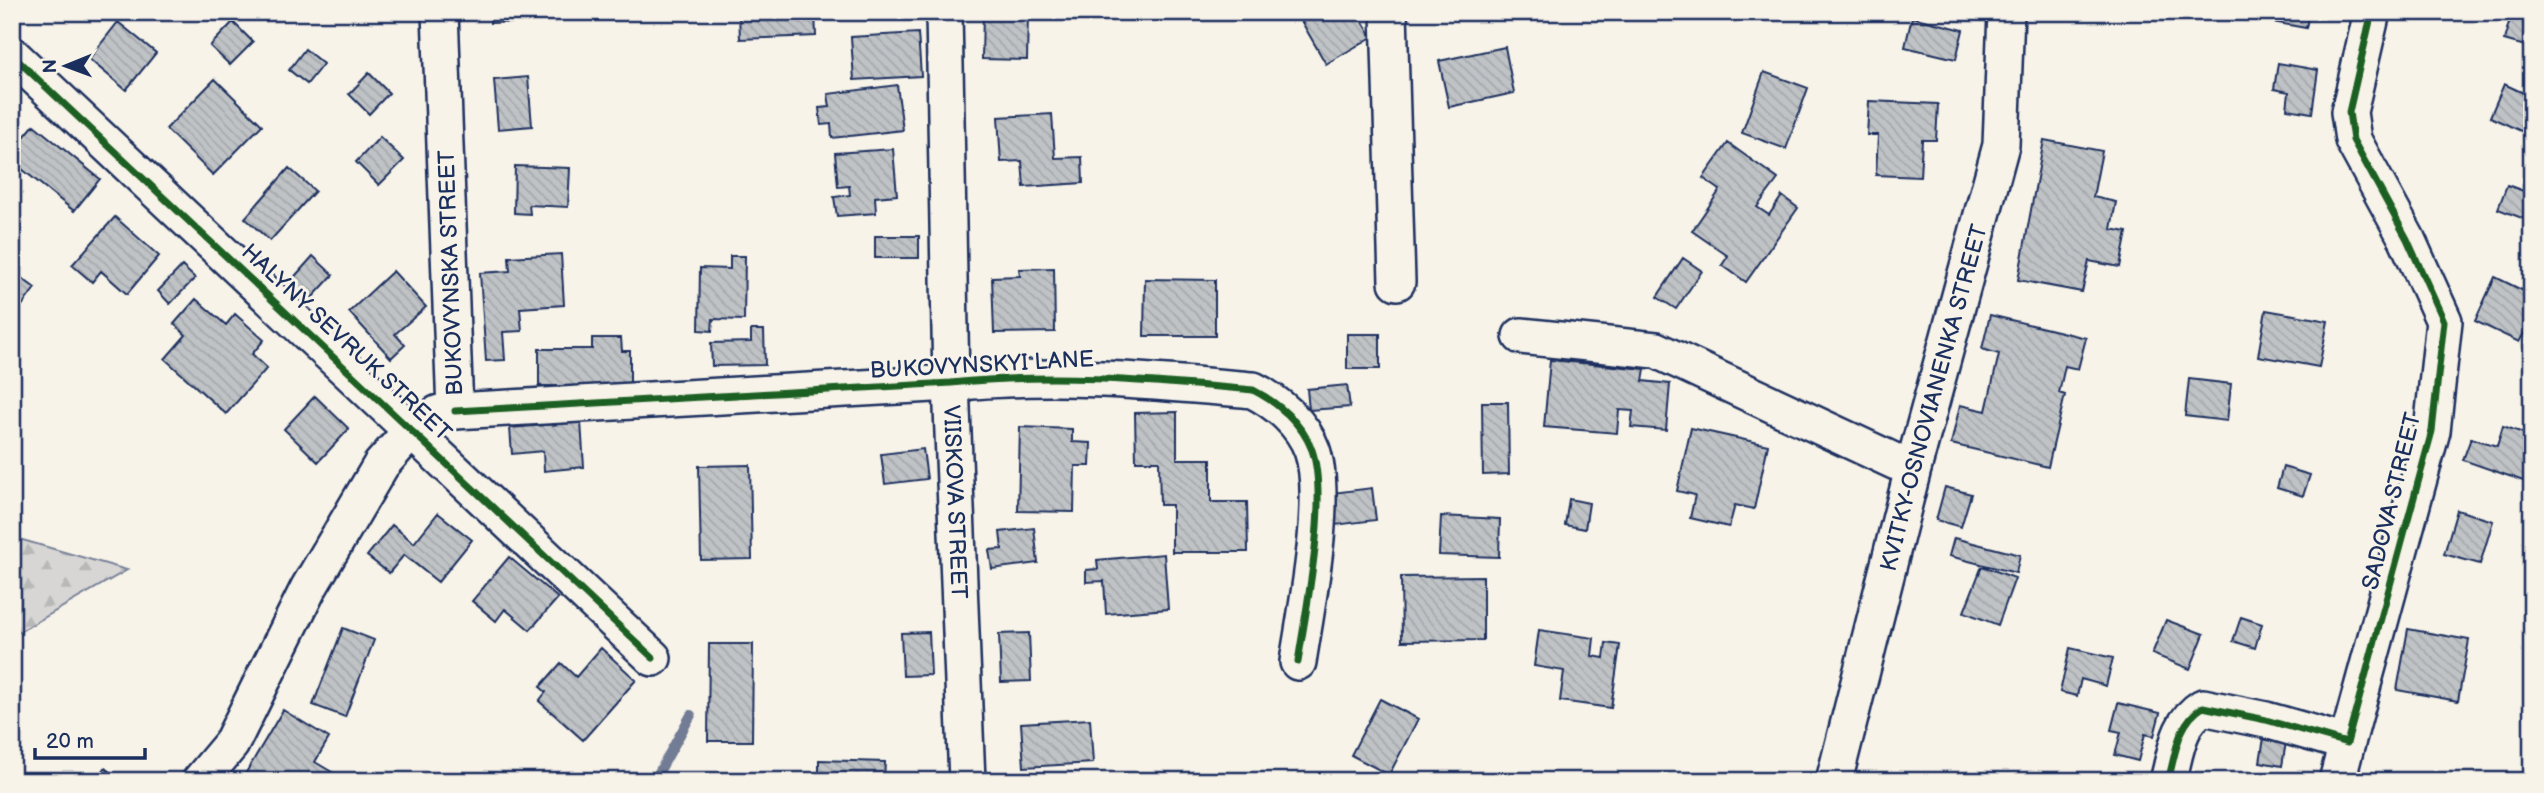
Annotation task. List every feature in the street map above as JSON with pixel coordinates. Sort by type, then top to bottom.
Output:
[{"type":"street","name":"BUKOVYNSKA STREET","points":[[200,781],[230,744],[308,589],[381,465],[412,429],[439,413],[455,411],[440,12]]},
{"type":"street","name":"VIISKOVA STREET","points":[[944,12],[951,383],[967,781]]},
{"type":"street","points":[[1389,12],[1397,282]]},
{"type":"street","name":"KVITKY-OSNOVIANENKA STREET","points":[[1834,781],[1914,465],[2001,145],[2006,12]]},
{"type":"street","name":"SADOVA STREET","points":[[2337,781],[2432,431],[2444,321],[2407,239],[2353,140],[2349,112],[2372,12]]},
{"type":"street","name":"HALYNY SEVRUK STREET","points":[[12,55],[653,658]]},
{"type":"street","points":[[1521,336],[1656,351],[1896,462],[1914,465]]},
{"type":"street","name":"BUKOVYNSKYI LANE","points":[[455,411],[951,383],[1016,376],[1118,377],[1253,390],[1273,400],[1294,422],[1311,448],[1318,480],[1311,570],[1298,662]]},
{"type":"street","points":[[2168,781],[2181,730],[2191,714],[2203,707],[2266,720],[2347,743]]},
{"type":"green space","points":[[12,537],[127,570],[12,636]]},
{"type":"building","points":[[490,12],[559,12],[559,21],[490,23]]},
{"type":"building","points":[[739,12],[815,12],[816,36],[740,39]]},
{"type":"building","points":[[983,12],[1028,12],[1027,60],[982,59]]},
{"type":"building","points":[[1307,12],[1357,12],[1372,37],[1326,64],[1299,17]]},
{"type":"building","points":[[2252,12],[2309,12],[2306,28],[2250,18]]},
{"type":"building","points":[[2512,12],[2532,12],[2532,48],[2504,40]]},
{"type":"building","points":[[1912,17],[1963,30],[1956,59],[1905,47]]},
{"type":"building","points":[[118,22],[156,53],[126,90],[89,59]]},
{"type":"building","points":[[233,22],[253,42],[230,65],[210,46]]},
{"type":"building","points":[[918,33],[921,76],[854,80],[851,37]]},
{"type":"building","points":[[1505,47],[1514,93],[1449,107],[1439,61]]},
{"type":"building","points":[[305,49],[323,64],[307,84],[289,70]]},
{"type":"building","points":[[2278,63],[2318,70],[2312,113],[2287,109],[2289,92],[2274,89]]},
{"type":"building","points":[[1764,72],[1808,88],[1786,149],[1742,133]]},
{"type":"building","points":[[369,73],[389,93],[369,114],[349,94]]},
{"type":"building","points":[[528,77],[532,126],[498,129],[494,80]]},
{"type":"building","points":[[215,79],[262,125],[213,175],[166,129]]},
{"type":"building","points":[[2504,84],[2532,97],[2532,136],[2490,117]]},
{"type":"building","points":[[897,85],[903,130],[832,138],[831,124],[821,125],[819,108],[830,107],[828,94]]},
{"type":"building","points":[[1869,101],[1938,104],[1936,140],[1922,140],[1920,177],[1876,175],[1878,135],[1867,135]]},
{"type":"building","points":[[1052,114],[1055,158],[1082,157],[1083,183],[1024,187],[1022,161],[1001,162],[998,117]]},
{"type":"building","points":[[34,125],[100,179],[74,211],[12,161],[12,151]]},
{"type":"building","points":[[380,137],[404,160],[379,185],[356,162]]},
{"type":"building","points":[[2044,140],[2102,151],[2093,197],[2116,202],[2111,229],[2127,232],[2120,267],[2089,261],[2082,292],[2018,280]]},
{"type":"building","points":[[1728,143],[1778,179],[1757,207],[1769,215],[1782,196],[1798,208],[1746,282],[1722,265],[1728,256],[1692,231],[1720,190],[1703,178]]},
{"type":"building","points":[[893,149],[897,195],[875,197],[876,213],[837,216],[834,197],[850,195],[849,186],[838,187],[835,153]]},
{"type":"building","points":[[515,166],[570,168],[568,207],[529,205],[530,214],[514,213]]},
{"type":"building","points":[[289,168],[315,191],[270,241],[245,218]]},
{"type":"building","points":[[2507,185],[2532,194],[2530,221],[2498,209]]},
{"type":"building","points":[[115,217],[159,256],[127,294],[101,271],[92,282],[72,265]]},
{"type":"building","points":[[875,236],[919,236],[919,258],[875,258]]},
{"type":"building","points":[[561,254],[564,305],[520,308],[522,331],[503,332],[505,360],[486,361],[480,273],[510,271],[509,257]]},
{"type":"building","points":[[313,256],[333,275],[309,301],[289,283]]},
{"type":"building","points":[[730,256],[745,256],[744,320],[713,319],[712,331],[699,330],[700,268],[730,269]]},
{"type":"building","points":[[1683,258],[1702,271],[1676,309],[1657,297]]},
{"type":"building","points":[[182,266],[195,278],[170,304],[158,291]]},
{"type":"building","points":[[1054,268],[1055,332],[994,333],[992,277],[1020,276],[1019,269]]},
{"type":"building","points":[[12,271],[35,288],[12,319]]},
{"type":"building","points":[[393,271],[426,307],[395,334],[405,345],[391,358],[349,312]]},
{"type":"building","points":[[2495,277],[2532,295],[2532,320],[2519,342],[2475,321]]},
{"type":"building","points":[[1145,279],[1215,280],[1215,336],[1144,336]]},
{"type":"building","points":[[196,299],[226,325],[235,314],[264,340],[252,354],[267,368],[226,414],[165,359],[186,335],[174,324]]},
{"type":"building","points":[[2266,310],[2328,321],[2319,367],[2258,356]]},
{"type":"building","points":[[1990,315],[2086,338],[2078,369],[2065,366],[2059,393],[2065,395],[2048,467],[1951,444],[1960,405],[1986,411],[1999,354],[1982,349]]},
{"type":"building","points":[[751,330],[764,330],[765,365],[712,366],[711,343],[751,342]]},
{"type":"building","points":[[1347,334],[1380,334],[1380,369],[1347,369]]},
{"type":"building","points":[[592,338],[621,338],[622,351],[630,351],[630,386],[539,386],[539,349],[592,349]]},
{"type":"building","points":[[1550,360],[1645,369],[1643,381],[1670,384],[1666,430],[1631,427],[1633,411],[1619,410],[1617,433],[1544,427]]},
{"type":"building","points":[[2189,379],[2231,384],[2227,421],[2185,416]]},
{"type":"building","points":[[1347,385],[1350,407],[1309,410],[1307,389]]},
{"type":"building","points":[[315,396],[349,429],[318,462],[284,429]]},
{"type":"building","points":[[1482,402],[1508,402],[1509,474],[1483,475]]},
{"type":"building","points":[[1177,412],[1177,459],[1211,459],[1211,502],[1247,502],[1248,552],[1172,552],[1172,505],[1160,505],[1159,461],[1136,461],[1135,413]]},
{"type":"building","points":[[581,422],[584,467],[544,471],[543,451],[512,454],[510,428]]},
{"type":"building","points":[[2503,426],[2532,436],[2532,484],[2463,460],[2471,438],[2497,446]]},
{"type":"building","points":[[1020,427],[1072,429],[1072,442],[1091,443],[1090,466],[1075,466],[1074,512],[1018,511]]},
{"type":"building","points":[[1691,428],[1768,445],[1754,509],[1735,505],[1729,527],[1690,518],[1695,495],[1677,491]]},
{"type":"building","points":[[923,449],[927,479],[885,484],[881,454]]},
{"type":"building","points":[[750,465],[752,559],[701,560],[699,466]]},
{"type":"building","points":[[2283,467],[2310,475],[2303,496],[2277,488]]},
{"type":"building","points":[[1945,487],[1971,494],[1961,527],[1936,520]]},
{"type":"building","points":[[1372,488],[1376,520],[1335,525],[1332,493]]},
{"type":"building","points":[[1569,499],[1589,503],[1585,529],[1565,525]]},
{"type":"building","points":[[2457,510],[2493,521],[2480,564],[2444,554]]},
{"type":"building","points":[[438,513],[472,540],[438,582],[404,555],[389,573],[367,556],[392,525],[414,543]]},
{"type":"building","points":[[1441,516],[1500,519],[1499,557],[1439,555]]},
{"type":"building","points":[[1034,528],[1038,563],[992,569],[989,550],[1002,549],[1000,532]]},
{"type":"building","points":[[1954,538],[2020,555],[2016,573],[1949,556]]},
{"type":"building","points":[[1164,554],[1168,609],[1106,614],[1104,581],[1086,582],[1086,570],[1098,569],[1097,560]]},
{"type":"building","points":[[509,557],[558,598],[530,630],[505,609],[496,621],[472,601]]},
{"type":"building","points":[[1982,566],[2015,578],[1998,625],[1964,612]]},
{"type":"building","points":[[1483,576],[1483,640],[1402,641],[1401,577]]},
{"type":"building","points":[[2241,617],[2262,624],[2255,648],[2233,641]]},
{"type":"building","points":[[2166,620],[2204,634],[2190,669],[2152,654]]},
{"type":"building","points":[[343,628],[374,640],[345,717],[313,705]]},
{"type":"building","points":[[2408,629],[2469,640],[2458,701],[2397,690]]},
{"type":"building","points":[[1539,630],[1594,638],[1592,656],[1604,658],[1606,643],[1620,645],[1611,708],[1560,701],[1564,671],[1534,666]]},
{"type":"building","points":[[929,632],[931,675],[903,676],[901,633]]},
{"type":"building","points":[[1029,633],[1031,681],[1001,682],[999,634]]},
{"type":"building","points":[[709,644],[753,644],[752,741],[708,741]]},
{"type":"building","points":[[601,648],[636,680],[583,740],[539,701],[546,692],[540,687],[561,663],[576,677]]},
{"type":"building","points":[[2070,648],[2113,658],[2106,686],[2081,679],[2077,696],[2060,692]]},
{"type":"building","points":[[1380,699],[1418,719],[1389,775],[1351,755]]},
{"type":"building","points":[[2118,703],[2160,713],[2154,736],[2145,734],[2138,761],[2115,755],[2121,732],[2111,730]]},
{"type":"building","points":[[283,710],[329,738],[315,762],[347,781],[241,781]]},
{"type":"building","points":[[1090,719],[1093,763],[1024,767],[1021,723]]},
{"type":"building","points":[[2265,732],[2287,736],[2282,766],[2260,762]]},
{"type":"building","points":[[819,760],[885,762],[884,781],[819,781]]},
{"type":"building","points":[[105,768],[121,781],[96,781]]},
{"type":"building","points":[[2373,775],[2404,781],[2372,781]]},
{"type":"waterway","points":[[654,781],[691,715]]},
{"type":"cycle path","points":[[2168,781],[2183,730],[2194,714],[2203,707],[2266,720],[2347,743],[2432,431],[2444,321],[2407,239],[2353,140],[2349,112],[2372,12]]},
{"type":"cycle path","points":[[12,55],[653,658]]},
{"type":"cycle path","points":[[455,411],[1028,378],[1139,381],[1253,390],[1280,407],[1295,422],[1308,440],[1317,471],[1317,524],[1298,662]]}]
